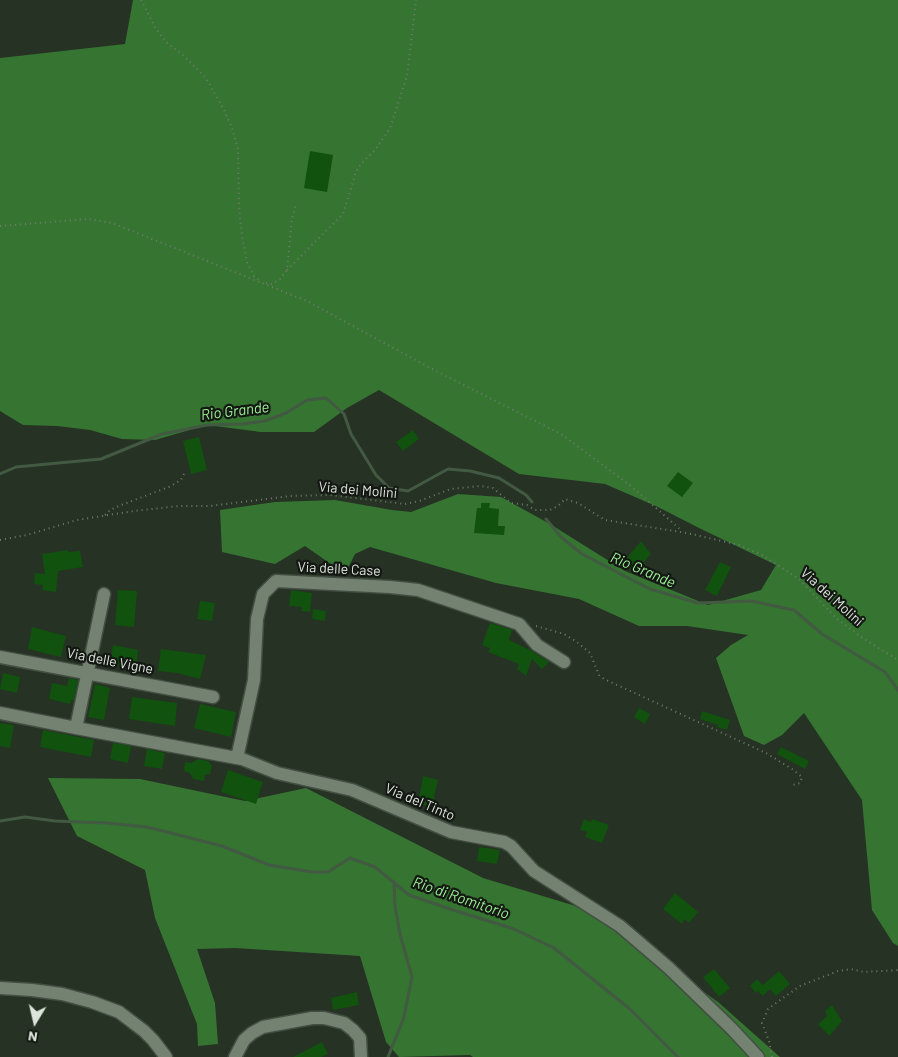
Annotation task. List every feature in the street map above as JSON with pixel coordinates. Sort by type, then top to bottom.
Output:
[{"type":"street","name":"Via delle Case","points":[[237,758],[254,680],[257,619],[263,594],[276,581],[418,590],[519,624]]},
{"type":"street","points":[[76,728],[104,594]]},
{"type":"street","points":[[519,624],[537,645],[564,662]]},
{"type":"street","name":"Via delle Vigne","points":[[0,657],[89,672],[213,697]]},
{"type":"street","name":"Via del Tinto","points":[[0,713],[237,758],[277,773],[352,790],[451,832],[504,842],[511,846],[534,871],[620,926],[670,968],[758,1057]]},
{"type":"street","points":[[0,988],[62,994],[119,1012],[144,1031],[166,1057]]},
{"type":"street","points":[[235,1057],[244,1040],[252,1033],[264,1027],[312,1018],[324,1018],[344,1023],[353,1030],[360,1038],[361,1057]]},
{"type":"path","points":[[141,0],[156,29],[166,42],[206,78],[228,119],[238,149],[242,236],[246,262],[254,276],[263,283],[272,284],[280,279],[344,214],[356,172],[376,149],[390,128],[407,76],[416,0]]},
{"type":"path","points":[[287,270],[292,218],[296,204]]},
{"type":"path","points":[[0,226],[88,219],[112,222],[307,301],[434,370],[561,434],[631,486],[683,532]]},
{"type":"path","points":[[105,515],[110,510],[121,505],[170,486],[181,480],[184,474]]},
{"type":"path","name":"Via dei Molini","points":[[0,540],[27,535],[77,520],[178,506],[210,506],[290,496],[330,495],[405,504],[420,501],[451,489],[480,486],[493,488],[512,503],[527,505],[535,510],[550,510],[558,506],[565,499],[578,503],[605,520],[683,532],[739,545],[762,555],[799,579],[836,618],[898,660]]},
{"type":"path","points":[[519,624],[564,634],[590,653],[599,675],[604,680],[766,753],[802,776],[800,783],[793,785]]},
{"type":"path","points":[[772,1057],[769,1041],[762,1022],[768,1009],[800,986],[838,971],[851,969],[864,972],[898,970]]},
{"type":"green space","points":[[133,0],[898,0],[898,946],[893,943],[872,910],[862,800],[804,713],[782,735],[764,745],[744,736],[716,658],[731,645],[748,635],[687,626],[639,626],[579,599],[496,583],[370,547],[355,554],[345,574],[305,546],[275,564],[222,552],[220,510],[275,502],[335,500],[411,512],[458,494],[501,497],[550,524],[625,571],[708,605],[761,590],[776,565],[658,507],[605,484],[519,474],[379,390],[347,408],[314,432],[261,432],[207,425],[155,440],[122,439],[90,430],[57,426],[23,425],[0,411],[0,58],[125,44]]},
{"type":"green space","points":[[48,778],[140,779],[245,801],[306,788],[483,878],[589,910],[718,1002],[780,1057],[473,1057],[470,1055],[399,1057],[386,1042],[360,956],[235,948],[197,949],[215,1003],[218,1044],[198,1046],[197,1024],[155,918],[145,870],[77,836]]},
{"type":"building","points":[[310,151],[333,155],[327,192],[304,188]]},
{"type":"building","points":[[413,430],[419,439],[403,451],[396,442]]},
{"type":"building","points":[[199,437],[207,470],[191,474],[183,441]]},
{"type":"building","points":[[678,472],[693,483],[682,497],[667,486]]},
{"type":"building","points":[[481,503],[490,503],[489,508],[499,509],[498,526],[505,526],[504,535],[474,533],[477,508],[481,508]]},
{"type":"building","points":[[641,541],[651,554],[635,573],[622,564]]},
{"type":"building","points":[[68,550],[68,552],[80,551],[83,567],[58,571],[56,592],[42,590],[43,585],[34,584],[35,573],[45,574],[42,554]]},
{"type":"building","points":[[720,562],[731,567],[717,596],[705,590]]},
{"type":"building","points":[[118,590],[137,591],[134,627],[115,625]]},
{"type":"building","points":[[291,590],[312,593],[310,612],[301,611],[302,607],[289,606]]},
{"type":"building","points":[[200,601],[215,603],[212,621],[197,619]]},
{"type":"building","points":[[313,609],[326,611],[325,621],[312,619]]},
{"type":"building","points":[[490,623],[512,630],[509,640],[549,662],[542,669],[532,659],[526,676],[517,669],[519,664],[488,652],[490,648],[482,645]]},
{"type":"building","points":[[32,627],[66,636],[61,657],[28,649]]},
{"type":"building","points":[[113,645],[138,650],[136,669],[110,664]]},
{"type":"building","points":[[161,649],[206,655],[200,679],[177,673],[158,671]]},
{"type":"building","points":[[3,673],[20,677],[17,693],[0,689]]},
{"type":"building","points":[[69,678],[78,680],[74,700],[71,700],[70,704],[49,699],[52,683],[67,686]]},
{"type":"building","points":[[95,684],[110,688],[104,720],[88,717]]},
{"type":"building","points":[[132,697],[177,703],[175,726],[129,719]]},
{"type":"building","points":[[200,704],[236,712],[231,737],[194,728]]},
{"type":"building","points":[[639,708],[650,714],[645,724],[634,717]]},
{"type":"building","points":[[702,711],[730,720],[727,730],[700,719]]},
{"type":"building","points":[[0,723],[14,725],[10,748],[0,746]]},
{"type":"building","points":[[43,730],[94,740],[91,757],[40,747]]},
{"type":"building","points":[[113,743],[131,746],[128,763],[110,759]]},
{"type":"building","points":[[781,747],[809,761],[805,769],[777,754]]},
{"type":"building","points":[[147,749],[165,753],[162,769],[144,766]]},
{"type":"building","points":[[197,759],[208,761],[212,766],[210,774],[205,775],[204,781],[193,779],[190,773],[184,771],[185,762],[192,763]]},
{"type":"building","points":[[228,770],[263,782],[256,804],[221,792]]},
{"type":"building","points":[[423,776],[438,780],[432,807],[418,804]]},
{"type":"building","points":[[584,819],[591,822],[592,819],[609,825],[602,843],[585,837],[587,832],[580,830]]},
{"type":"building","points":[[479,847],[500,850],[497,864],[477,861]]},
{"type":"building","points":[[675,893],[698,912],[689,923],[685,919],[682,924],[663,909]]},
{"type":"building","points":[[714,969],[730,988],[719,997],[703,977]]},
{"type":"building","points":[[779,971],[790,984],[776,996],[770,989],[763,996],[758,991],[756,993],[750,986],[757,979],[763,985]]},
{"type":"building","points":[[357,992],[359,1005],[333,1010],[331,998]]},
{"type":"building","points":[[832,1005],[842,1021],[829,1036],[818,1024],[827,1016],[825,1011]]},
{"type":"building","points":[[322,1042],[328,1054],[321,1057],[293,1057]]},
{"type":"waterway","name":"Rio Grande","points":[[0,474],[16,467],[101,459],[162,434],[207,425],[265,421],[286,413],[307,400],[326,398],[344,414],[351,434],[376,475],[389,488],[408,491],[448,469],[470,471],[499,478],[526,495],[532,502]]},
{"type":"waterway","name":"Rio Grande","points":[[546,519],[561,537],[582,554],[650,589],[698,603],[751,601],[794,610],[822,634],[885,672],[898,690]]},
{"type":"waterway","name":"Rio di Romitorio","points":[[0,821],[25,817],[55,821],[147,827],[222,846],[269,865],[312,872],[328,872],[350,858],[375,867],[409,895],[514,929],[554,948],[630,1009],[678,1057]]},
{"type":"waterway","points":[[388,1057],[404,1017],[412,977],[400,934],[395,906],[394,882]]}]
